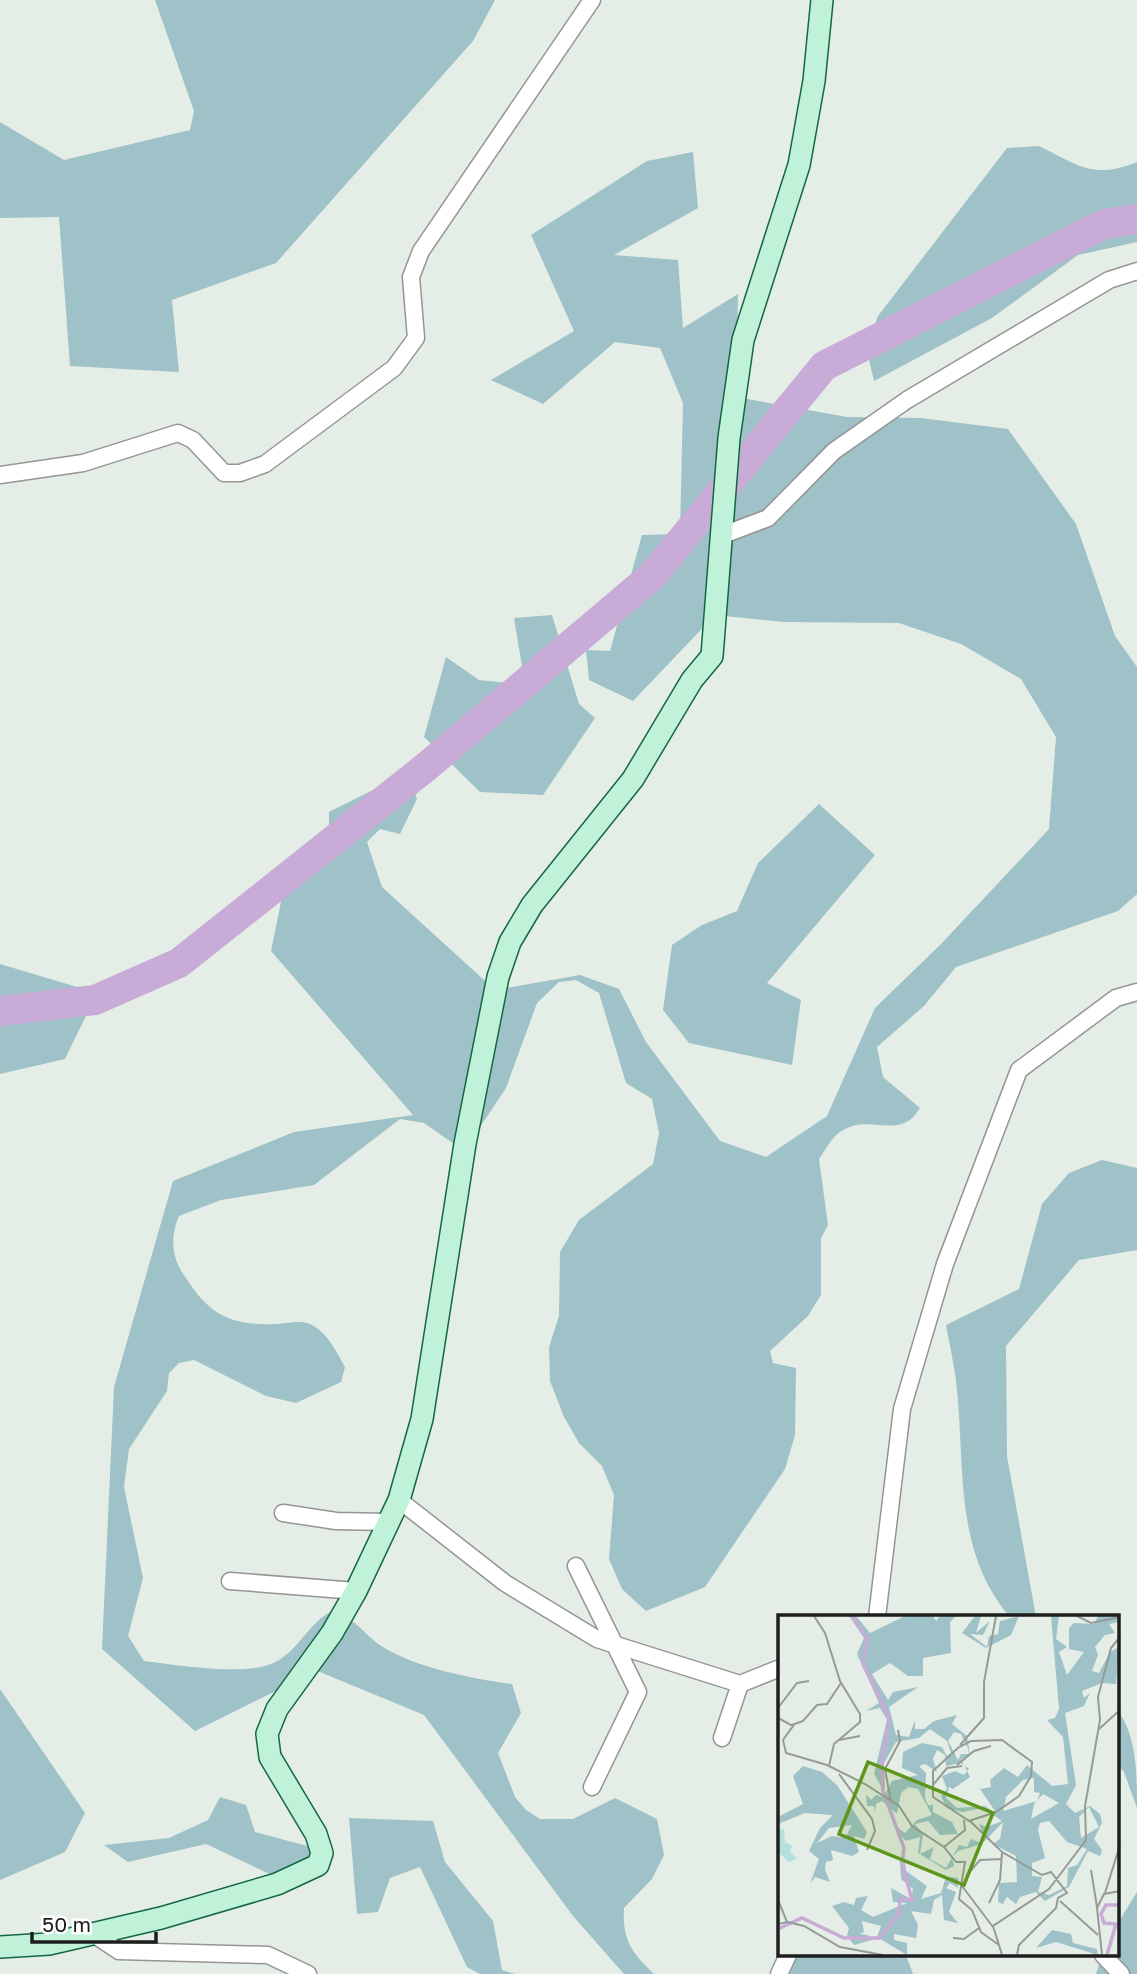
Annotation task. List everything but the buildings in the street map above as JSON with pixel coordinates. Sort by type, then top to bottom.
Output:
[{"type":"street","points":[[0,475],[83,463],[178,432],[192,440],[224,473],[240,473],[265,464],[394,368],[416,338],[411,276],[421,251],[592,0]]},
{"type":"street","points":[[0,1947],[49,1944],[161,1918],[276,1884],[318,1865],[322,1853],[316,1834],[270,1757],[267,1734],[277,1709],[332,1633],[356,1591],[399,1500],[422,1419],[465,1144],[502,965],[510,942],[532,905],[633,779],[692,680],[712,656],[729,438],[743,340],[799,165],[814,81],[822,0]]},
{"type":"street","points":[[723,535],[768,518],[834,451],[907,400],[1109,280],[1137,271]]},
{"type":"street","points":[[877,1615],[902,1409],[945,1264],[1020,1070],[1116,998],[1137,992]]},
{"type":"street","points":[[1116,998],[1137,999]]},
{"type":"street","points":[[399,1500],[505,1583],[597,1639],[740,1684],[778,1669]]},
{"type":"street","points":[[283,1513],[336,1521],[387,1522]]},
{"type":"street","points":[[576,1566],[619,1648],[638,1692],[592,1787]]},
{"type":"street","points":[[230,1581],[356,1591]]},
{"type":"street","points":[[722,1738],[740,1684]]},
{"type":"street","points":[[92,1933],[119,1951],[268,1955],[308,1974]]},
{"type":"street","points":[[779,1974],[788,1956]]},
{"type":"street","points":[[1104,1956],[1121,1974]]},
{"type":"shaded area","points":[[155,0],[495,0],[473,41],[276,263],[172,300],[179,372],[70,366],[59,217],[0,218],[0,122],[64,160],[190,130],[194,111]]},
{"type":"shaded area","points":[[1039,146],[1076,164],[1097,170],[1109,170],[1137,162],[1137,242],[1078,255],[992,318],[874,381],[866,347],[878,316],[1007,148]]},
{"type":"shaded area","points":[[693,152],[698,208],[614,255],[678,260],[683,328],[738,294],[736,397],[847,417],[921,418],[1008,429],[1076,524],[1115,636],[1137,667],[1137,894],[1118,911],[956,967],[924,1006],[877,1047],[883,1077],[920,1108],[903,1124],[851,1126],[831,1141],[819,1159],[828,1225],[821,1238],[821,1295],[808,1316],[770,1351],[773,1363],[796,1368],[795,1435],[785,1469],[705,1587],[646,1611],[622,1589],[609,1559],[614,1495],[602,1466],[579,1443],[564,1417],[550,1381],[549,1347],[559,1316],[560,1252],[579,1220],[653,1164],[659,1133],[652,1099],[626,1083],[599,993],[576,980],[559,982],[537,1003],[506,1088],[468,1145],[461,1149],[424,1123],[400,1119],[314,1185],[221,1200],[179,1216],[174,1237],[178,1265],[191,1286],[209,1306],[230,1319],[243,1322],[299,1322],[314,1326],[330,1341],[345,1367],[341,1382],[296,1403],[266,1396],[194,1360],[179,1363],[169,1373],[167,1391],[129,1449],[124,1487],[143,1578],[128,1636],[144,1661],[214,1669],[267,1665],[286,1655],[330,1612],[339,1614],[383,1647],[412,1661],[463,1676],[512,1684],[521,1713],[498,1753],[515,1797],[526,1810],[540,1819],[573,1819],[615,1798],[657,1819],[664,1855],[652,1879],[624,1908],[625,1929],[630,1945],[654,1974],[624,1974],[573,1916],[424,1715],[308,1667],[278,1690],[195,1731],[102,1649],[114,1387],[173,1181],[294,1132],[413,1115],[271,951],[284,887],[329,861],[329,812],[407,773],[417,799],[400,834],[380,829],[367,842],[382,887],[495,990],[580,975],[619,989],[646,1042],[720,1141],[766,1157],[827,1116],[875,1008],[941,944],[1049,829],[1056,737],[1021,679],[961,644],[899,623],[783,622],[715,615],[633,701],[589,680],[586,650],[610,651],[642,535],[680,534],[683,403],[660,348],[615,342],[543,404],[491,380],[574,331],[531,235],[647,161]]},
{"type":"shaded area","points":[[552,615],[579,704],[595,718],[543,795],[480,792],[424,737],[446,657],[479,680],[525,685],[514,618]]},
{"type":"shaded area","points":[[819,804],[875,855],[767,983],[801,1000],[792,1065],[689,1043],[663,1010],[672,945],[702,925],[737,911],[758,863]]},
{"type":"shaded area","points":[[0,964],[97,993],[65,1059],[0,1074]]},
{"type":"shaded area","points":[[1102,1160],[1137,1168],[1137,1250],[1079,1260],[1006,1346],[1007,1456],[1036,1615],[1009,1615],[992,1592],[979,1565],[971,1537],[965,1509],[956,1382],[946,1325],[1019,1289],[1042,1204],[1069,1173]]},
{"type":"shaded area","points":[[0,1689],[85,1813],[65,1852],[0,1880]]},
{"type":"shaded area","points":[[1120,1714],[1132,1744],[1137,1808],[1120,1767]]},
{"type":"shaded area","points":[[220,1797],[246,1805],[255,1832],[311,1847],[312,1866],[276,1877],[206,1844],[128,1862],[104,1845],[169,1838],[208,1820]]},
{"type":"shaded area","points":[[349,1818],[433,1821],[445,1862],[493,1921],[502,1970],[515,1974],[480,1974],[467,1967],[420,1867],[390,1878],[378,1912],[357,1914]]},
{"type":"shaded area","points":[[1137,1892],[1137,1974],[1096,1974],[1102,1956],[1120,1956],[1120,1920]]},
{"type":"shaded area","points":[[784,1956],[906,1956],[913,1974],[779,1974]]},
{"type":"waterway","points":[[0,1011],[95,1000],[179,963],[426,767],[653,575],[824,366],[1104,224],[1137,219]]}]
